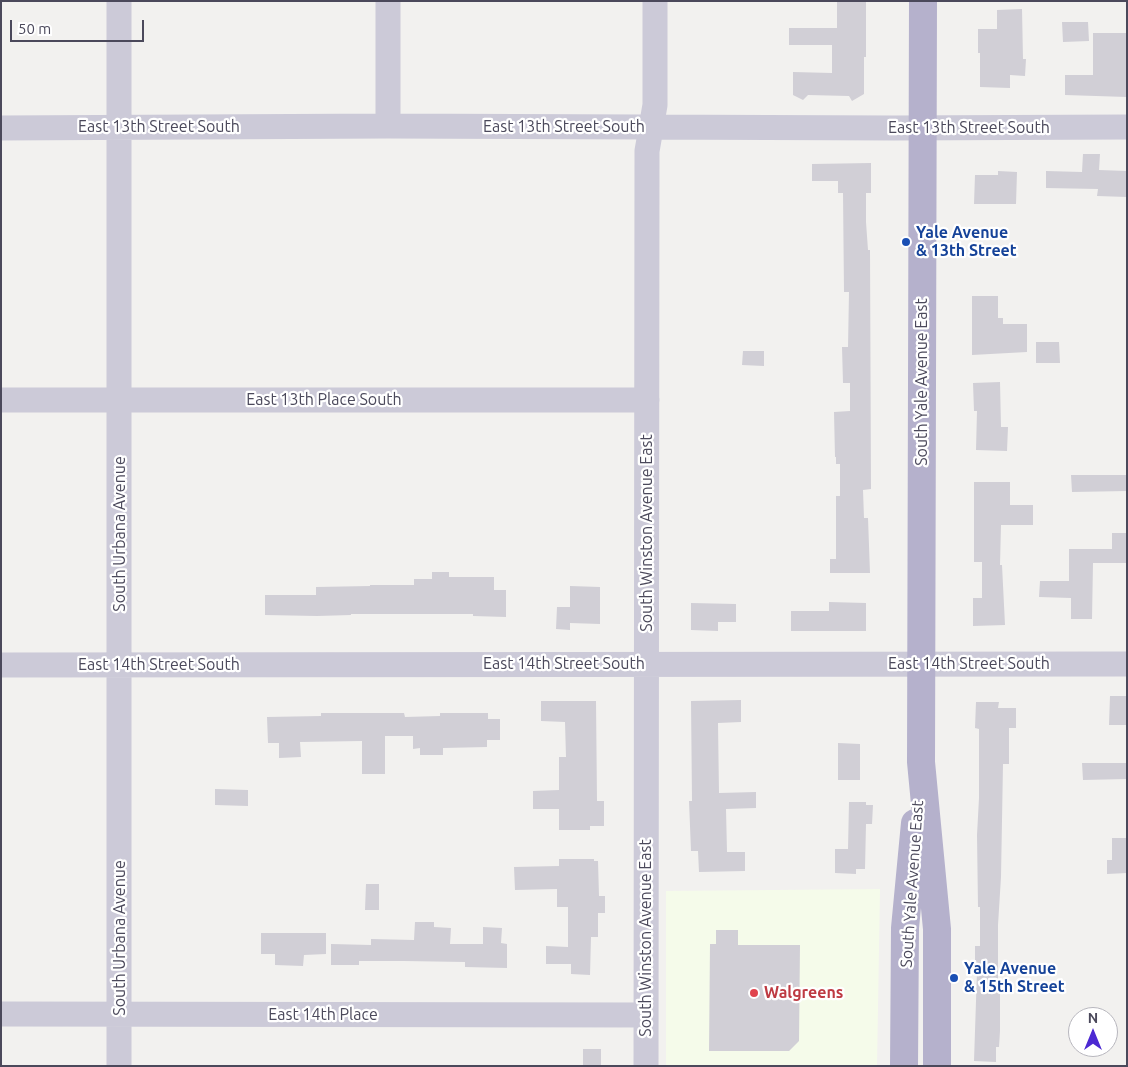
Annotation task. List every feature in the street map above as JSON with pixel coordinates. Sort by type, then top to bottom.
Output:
[{"type":"main road","name":"South Yale Avenue East","points":[[923,1],[921,762],[937,929],[937,1066]]},
{"type":"main road","name":"South Yale Avenue East","points":[[904,1066],[905,928],[921,762]]},
{"type":"main road","points":[[905,928],[937,929]]},
{"type":"street","name":"South Urbana Avenue","points":[[119,1],[119,1066]]},
{"type":"street","points":[[388,1],[388,126]]},
{"type":"street","name":"South Winston Avenue East","points":[[646,1066],[647,151],[655,105],[655,1]]},
{"type":"street","name":"East 13th Street South","points":[[1,128],[388,126],[651,128],[1127,127]]},
{"type":"street","name":"East 13th Place South","points":[[1,400],[647,400]]},
{"type":"street","name":"East 14th Street South","points":[[1,665],[1127,664]]},
{"type":"street","name":"East 14th Place","points":[[1,1014],[645,1015]]},
{"type":"shaded area","points":[[880,889],[877,1066],[666,1066],[666,891]]},
{"type":"building","points":[[837,1],[866,1],[864,94],[852,101],[849,96],[808,95],[803,100],[793,95],[793,72],[832,73],[832,45],[789,45],[789,28],[837,28]]},
{"type":"building","points":[[1022,9],[1023,59],[1026,59],[1025,76],[1010,75],[1010,88],[980,87],[978,29],[997,29],[997,10]]},
{"type":"building","points":[[1062,22],[1088,22],[1089,41],[1063,42]]},
{"type":"building","points":[[1093,33],[1127,33],[1127,97],[1065,95],[1065,75],[1093,75]]},
{"type":"building","points":[[1083,154],[1100,154],[1099,170],[1127,171],[1127,197],[1097,196],[1098,189],[1046,188],[1046,171],[1082,172]]},
{"type":"building","points":[[871,163],[871,193],[866,193],[866,222],[868,250],[870,250],[871,489],[863,490],[864,518],[868,518],[870,573],[830,573],[830,559],[836,559],[836,496],[840,496],[840,464],[836,464],[835,457],[834,412],[850,411],[850,383],[843,383],[842,347],[848,347],[849,292],[844,292],[843,193],[838,193],[838,181],[812,181],[812,164]]},
{"type":"building","points":[[998,171],[1017,172],[1016,204],[974,204],[975,175],[998,175]]},
{"type":"building","points":[[972,296],[998,296],[998,318],[1003,318],[1003,324],[1027,324],[1027,352],[972,355]]},
{"type":"building","points":[[1036,342],[1059,342],[1060,363],[1036,363]]},
{"type":"building","points":[[743,351],[764,351],[764,366],[742,365]]},
{"type":"building","points":[[1000,382],[1001,427],[1008,427],[1007,451],[976,450],[977,411],[974,411],[973,383]]},
{"type":"building","points":[[1071,475],[1127,475],[1127,491],[1072,492]]},
{"type":"building","points":[[974,482],[1010,482],[1010,505],[1033,505],[1033,525],[1001,525],[1000,565],[1002,565],[1005,625],[973,626],[973,598],[982,598],[982,562],[974,562]]},
{"type":"building","points":[[1112,533],[1127,533],[1127,563],[1093,563],[1092,619],[1071,619],[1071,598],[1039,597],[1040,581],[1069,581],[1069,549],[1112,549]]},
{"type":"building","points":[[432,572],[449,572],[449,577],[494,577],[494,590],[506,590],[506,617],[473,616],[473,614],[265,615],[265,595],[316,595],[316,587],[414,585],[414,579],[432,579]]},
{"type":"building","points":[[570,586],[600,587],[600,624],[570,623],[570,630],[556,629],[557,607],[570,607]]},
{"type":"building","points":[[829,602],[866,603],[866,631],[791,631],[791,611],[829,611]]},
{"type":"building","points":[[691,603],[736,604],[736,622],[718,622],[718,631],[691,630]]},
{"type":"building","points":[[1110,696],[1127,696],[1127,725],[1109,725]]},
{"type":"building","points":[[741,700],[741,722],[718,723],[719,793],[756,792],[756,808],[726,809],[727,852],[745,852],[745,871],[699,872],[698,851],[691,851],[689,801],[692,801],[691,701]]},
{"type":"building","points":[[541,701],[596,701],[597,801],[604,801],[604,826],[590,826],[590,830],[559,830],[559,809],[533,809],[533,791],[559,790],[559,757],[566,757],[565,722],[541,721]]},
{"type":"building","points":[[976,702],[999,702],[998,708],[1016,708],[1016,728],[1009,728],[1009,764],[1003,764],[1001,877],[998,925],[1000,1031],[999,1047],[996,1047],[996,1062],[974,1061],[977,971],[975,971],[975,946],[980,946],[977,835],[979,729],[975,728]]},
{"type":"building","points":[[321,713],[404,713],[405,717],[440,716],[440,713],[488,713],[488,719],[500,719],[500,740],[487,740],[487,747],[443,748],[443,755],[420,755],[420,748],[413,749],[413,736],[385,736],[385,774],[362,774],[362,741],[300,742],[301,757],[279,758],[279,743],[268,743],[267,717],[321,716]]},
{"type":"building","points":[[838,743],[860,744],[860,780],[838,780]]},
{"type":"building","points":[[1082,763],[1127,763],[1127,779],[1083,780]]},
{"type":"building","points":[[215,789],[248,790],[248,806],[215,805]]},
{"type":"building","points":[[849,802],[866,802],[866,805],[873,805],[872,824],[866,824],[865,869],[856,869],[856,874],[835,873],[835,849],[848,849]]},
{"type":"building","points":[[1112,838],[1127,838],[1127,873],[1107,874],[1107,860],[1112,860]]},
{"type":"building","points":[[559,859],[594,859],[594,861],[598,861],[599,896],[605,896],[605,913],[598,913],[598,937],[591,937],[590,975],[571,974],[571,964],[546,964],[546,946],[568,947],[568,907],[557,907],[557,889],[515,890],[514,867],[559,866]]},
{"type":"building","points":[[366,884],[379,884],[379,910],[365,910]]},
{"type":"building","points":[[415,922],[434,922],[434,927],[451,928],[450,944],[483,944],[483,927],[502,928],[501,943],[507,944],[507,968],[465,967],[465,962],[359,961],[359,965],[331,965],[331,944],[371,945],[371,939],[414,940]]},
{"type":"building","name":"Walgreens","points":[[716,930],[738,930],[738,945],[800,945],[799,1041],[789,1051],[709,1051],[710,944],[716,944]]},
{"type":"building","points":[[261,933],[326,933],[326,954],[304,955],[303,966],[275,965],[275,954],[261,954]]},
{"type":"building","points":[[583,1049],[601,1049],[601,1066],[583,1066]]},
{"type":"place","name":"Yale Avenue & 13th Street","points":[[906,242]]},
{"type":"place","name":"Yale Avenue & 15th Street","points":[[954,978]]},
{"type":"place","name":"Walgreens","points":[[754,993]]}]
